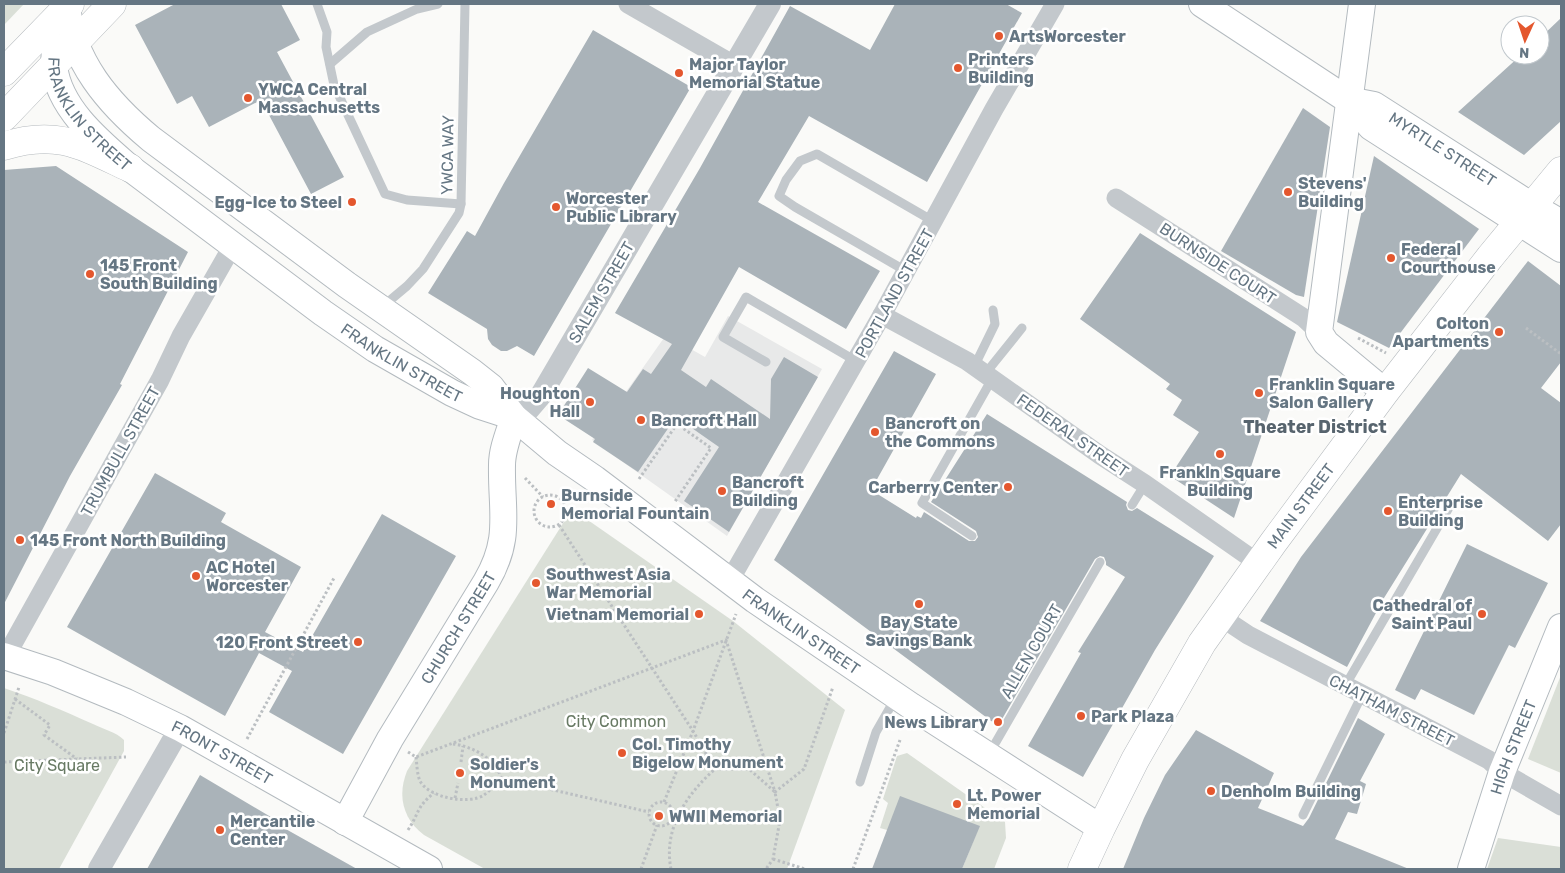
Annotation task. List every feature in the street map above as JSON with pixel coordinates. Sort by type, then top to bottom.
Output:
[{"type":"main road","points":[[4,117],[112,4]]},
{"type":"main road","name":"MYRTLE STREET","points":[[1202,4],[1348,100],[1374,105],[1526,214]]},
{"type":"main road","points":[[1362,4],[1318,332],[1326,343],[1385,392]]},
{"type":"main road","points":[[4,72],[68,5]]},
{"type":"main road","name":"FRANKLIN STREET","points":[[68,5],[75,44],[90,74],[125,118],[150,139],[380,309],[472,372],[491,388],[514,417],[557,453],[595,479],[756,600],[896,696],[1101,828]]},
{"type":"main road","name":"FRANKLIN STREET","points":[[68,5],[59,28],[54,66],[63,93],[84,126],[101,144],[130,168],[323,313],[375,349],[452,393],[480,406],[514,417]]},
{"type":"main road","points":[[4,146],[28,140],[54,139],[81,145],[130,168]]},
{"type":"main road","name":"MAIN STREET","points":[[1082,869],[1140,752],[1202,643],[1258,563],[1385,392],[1561,171]]},
{"type":"main road","points":[[1526,214],[1561,222]]},
{"type":"main road","points":[[1526,214],[1561,249]]},
{"type":"main road","name":"CHURCH STREET","points":[[345,822],[390,739],[486,582],[499,557],[504,529],[503,453],[514,417]]},
{"type":"main road","name":"HIGH STREET","points":[[1471,869],[1502,772],[1561,626]]},
{"type":"main road","name":"FRONT STREET","points":[[5,656],[54,672],[126,702],[180,728],[429,869]]},
{"type":"street","points":[[628,4],[734,65]]},
{"type":"street","name":"SALEM STREET","points":[[514,417],[528,409],[541,395],[770,4]]},
{"type":"street","name":"PORTLAND STREET","points":[[730,580],[882,315],[994,109],[1054,4]]},
{"type":"street","name":"BURNSIDE COURT","points":[[1116,198],[1304,318],[1318,332]]},
{"type":"street","name":"TRUMBULL STREET","points":[[5,656],[160,380],[181,336],[234,245]]},
{"type":"street","name":"FEDERAL STREET","points":[[882,315],[984,373],[1258,563]]},
{"type":"street","name":"CHATHAM STREET","points":[[1221,616],[1248,635],[1489,760],[1502,772],[1561,806]]},
{"type":"street","points":[[99,869],[180,728]]},
{"type":"lane","points":[[317,4],[327,32],[326,47],[334,85],[385,194],[407,200],[461,204]]},
{"type":"lane","points":[[330,64],[367,32],[417,9],[438,4]]},
{"type":"lane","name":"YWCA WAY","points":[[380,309],[423,269],[455,221],[461,204],[465,4]]},
{"type":"lane","points":[[906,271],[795,208],[779,196],[786,180],[800,161],[817,154],[933,221]]},
{"type":"lane","points":[[766,362],[722,337],[746,297],[856,360]]},
{"type":"lane","points":[[972,536],[922,502],[984,373],[995,324],[993,310]]},
{"type":"lane","points":[[984,373],[1022,328]]},
{"type":"lane","points":[[1132,505],[1145,484]]},
{"type":"lane","points":[[1345,686],[1450,506]]},
{"type":"lane","name":"ALLEN COURT","points":[[988,756],[1100,562]]},
{"type":"lane","points":[[1303,814],[1362,695]]},
{"type":"lane","points":[[860,782],[876,732],[896,696]]},
{"type":"path","points":[[1526,328],[1561,354]]},
{"type":"path","points":[[639,479],[677,424],[711,448],[674,503]]},
{"type":"path","points":[[525,478],[542,497]]},
{"type":"path","points":[[554,496],[564,503],[566,514],[559,525],[547,528],[536,521],[533,514],[534,508],[537,501],[542,497],[554,496]]},
{"type":"path","points":[[559,525],[693,731],[715,769]]},
{"type":"path","points":[[247,739],[334,578]]},
{"type":"path","points":[[664,802],[693,731],[738,608]]},
{"type":"path","points":[[416,757],[726,640]]},
{"type":"path","points":[[726,640],[775,792],[780,820],[773,859],[766,869]]},
{"type":"path","points":[[4,733],[19,687]]},
{"type":"path","points":[[775,792],[804,769],[833,687]]},
{"type":"path","points":[[15,699],[50,725],[44,735],[77,759]]},
{"type":"path","points":[[853,869],[900,740]]},
{"type":"path","points":[[451,744],[476,751],[496,766],[501,778]]},
{"type":"path","points":[[461,762],[463,746]]},
{"type":"path","points":[[404,750],[416,757],[420,780],[425,788],[446,798],[465,800],[478,798],[484,795],[501,778]]},
{"type":"path","points":[[4,762],[126,757]]},
{"type":"path","points":[[671,869],[668,854],[674,819],[673,814],[671,807],[664,802],[654,804],[649,812],[650,820],[657,825],[665,826],[674,819],[687,799],[715,769],[749,769],[775,792]]},
{"type":"path","points":[[501,778],[649,812]]},
{"type":"path","points":[[455,798],[458,783]]},
{"type":"path","points":[[408,830],[424,801],[434,793]]},
{"type":"path","points":[[641,869],[657,825]]},
{"type":"path","points":[[773,859],[805,869]]},
{"type":"shaded area","points":[[728,316],[822,369],[727,536],[592,440],[666,335],[705,357]]},
{"type":"green space","points":[[4,4],[24,4],[4,25]]},
{"type":"green space","name":"City Common","points":[[572,509],[733,621],[845,710],[787,869],[485,869],[424,835],[411,822],[402,798],[402,789],[407,771]]},
{"type":"green space","points":[[1561,675],[1561,773],[1528,759]]},
{"type":"green space","name":"City Square","points":[[4,688],[71,714],[124,740],[124,751],[59,869],[4,869]]},
{"type":"green space","points":[[907,753],[1005,822],[1006,838],[994,869],[962,869],[979,827],[887,830],[880,828],[888,803],[883,799],[897,756]]},
{"type":"green space","points":[[1498,838],[1561,847],[1561,869],[1487,869]]},
{"type":"building","name":"YWCA Central Massachusetts","points":[[175,4],[281,4],[300,40],[277,52],[344,177],[311,194],[261,100],[209,127],[192,96],[177,104],[135,25]]},
{"type":"building","points":[[895,4],[1006,4],[1022,13],[927,182],[809,116],[758,202],[880,271],[846,329],[739,267],[681,370],[706,387],[711,379],[770,419],[771,379],[784,357],[818,377],[729,532],[684,501],[719,447],[676,417],[638,472],[593,442],[595,439],[558,415],[588,368],[627,392],[643,369],[651,374],[672,344],[615,313],[700,168],[790,6],[870,50]]},
{"type":"building","points":[[1561,18],[1561,121],[1524,155],[1458,112],[1510,65],[1550,65],[1550,28]]},
{"type":"building","name":"Worcester Public Library","points":[[593,30],[691,87],[534,356],[517,346],[507,351],[501,351],[492,345],[488,339],[487,329],[428,293],[467,231],[475,236]]},
{"type":"building","name":"Stevens' Building","points":[[1303,108],[1330,127],[1304,297],[1296,295],[1221,251]]},
{"type":"building","points":[[1374,156],[1479,229],[1389,348],[1337,322]]},
{"type":"building","points":[[56,166],[188,252],[120,384],[122,385],[70,476],[4,604],[4,170]]},
{"type":"building","points":[[1140,233],[1296,332],[1234,518],[1170,476],[1199,432],[1173,415],[1182,400],[1166,389],[1170,384],[1080,319]]},
{"type":"building","points":[[1528,261],[1561,286],[1561,362],[1541,388],[1561,403],[1561,524],[1548,541],[1461,474],[1384,598],[1347,667],[1260,621],[1301,557]]},
{"type":"building","points":[[894,351],[936,374],[871,490],[916,518],[917,516],[921,518],[924,512],[969,541],[975,541],[978,537],[976,531],[931,502],[987,414],[1127,502],[1128,510],[1132,511],[1137,508],[1214,556],[1155,650],[1083,777],[1028,746],[1081,653],[1078,652],[1125,577],[1106,565],[1104,557],[1100,556],[1095,559],[998,726],[774,560]]},
{"type":"building","points":[[155,473],[226,513],[221,522],[301,567],[265,632],[303,652],[382,514],[456,556],[343,754],[269,712],[292,671],[259,653],[225,716],[67,627]]},
{"type":"building","name":"Cathedral of Saint Paul","points":[[1467,544],[1548,583],[1515,648],[1509,645],[1474,715],[1421,689],[1415,700],[1395,690]]},
{"type":"building","name":"Denholm Building","points":[[1358,718],[1385,734],[1360,781],[1366,784],[1357,814],[1348,812],[1335,839],[1409,869],[1123,869],[1144,818],[1165,775],[1196,730],[1274,773],[1258,808],[1303,826],[1309,818]]},
{"type":"building","name":"Mercantile Center","points":[[200,775],[276,820],[275,823],[357,869],[147,869]]},
{"type":"building","points":[[900,796],[980,826],[962,869],[872,869]]},
{"type":"place","name":"ArtsWorcester","points":[[999,36]]},
{"type":"place","name":"Printers Building","points":[[958,68]]},
{"type":"place","name":"Major Taylor Memorial Statue","points":[[679,73]]},
{"type":"place","name":"YWCA Central Massachusetts","points":[[248,98]]},
{"type":"place","name":"Stevens' Building","points":[[1288,192]]},
{"type":"place","name":"Egg-Ice to Steel","points":[[352,202]]},
{"type":"place","name":"Worcester Public Library","points":[[556,207]]},
{"type":"place","name":"Federal Courthouse","points":[[1391,258]]},
{"type":"place","name":"145 Front South Building","points":[[90,274]]},
{"type":"place","name":"Colton Apartments","points":[[1499,332]]},
{"type":"place","name":"Franklin Square Salon Gallery","points":[[1259,393]]},
{"type":"place","name":"Houghton Hall","points":[[590,402]]},
{"type":"place","name":"Bancroft Hall","points":[[641,420]]},
{"type":"place","name":"Bancroft on the Commons","points":[[875,432]]},
{"type":"place","name":"Frankln Square Building","points":[[1220,454]]},
{"type":"place","name":"Carberry Center","points":[[1008,487]]},
{"type":"place","name":"Bancroft Building","points":[[722,491]]},
{"type":"place","name":"Burnside Memorial Fountain","points":[[551,504]]},
{"type":"place","name":"Enterprise Building","points":[[1388,511]]},
{"type":"place","name":"145 Front North Building","points":[[20,540]]},
{"type":"place","name":"AC Hotel Worcester","points":[[196,576]]},
{"type":"place","name":"Southwest Asia War Memorial","points":[[536,583]]},
{"type":"place","name":"Bay State Savings Bank","points":[[919,604]]},
{"type":"place","name":"Vietnam Memorial","points":[[699,614]]},
{"type":"place","name":"Cathedral of Saint Paul","points":[[1482,614]]},
{"type":"place","name":"120 Front Street","points":[[358,642]]},
{"type":"place","name":"Park Plaza","points":[[1081,716]]},
{"type":"place","name":"News Library","points":[[998,722]]},
{"type":"place","name":"Col. Timothy Bigelow Monument","points":[[622,753]]},
{"type":"place","name":"Soldier's Monument","points":[[460,773]]},
{"type":"place","name":"Denholm Building","points":[[1211,791]]},
{"type":"place","name":"Lt. Power Memorial","points":[[957,804]]},
{"type":"place","name":"WWII Memorial","points":[[659,816]]},
{"type":"place","name":"Mercantile Center","points":[[220,830]]},
{"type":"district","name":"Theater District","points":[[1315,427]]}]
